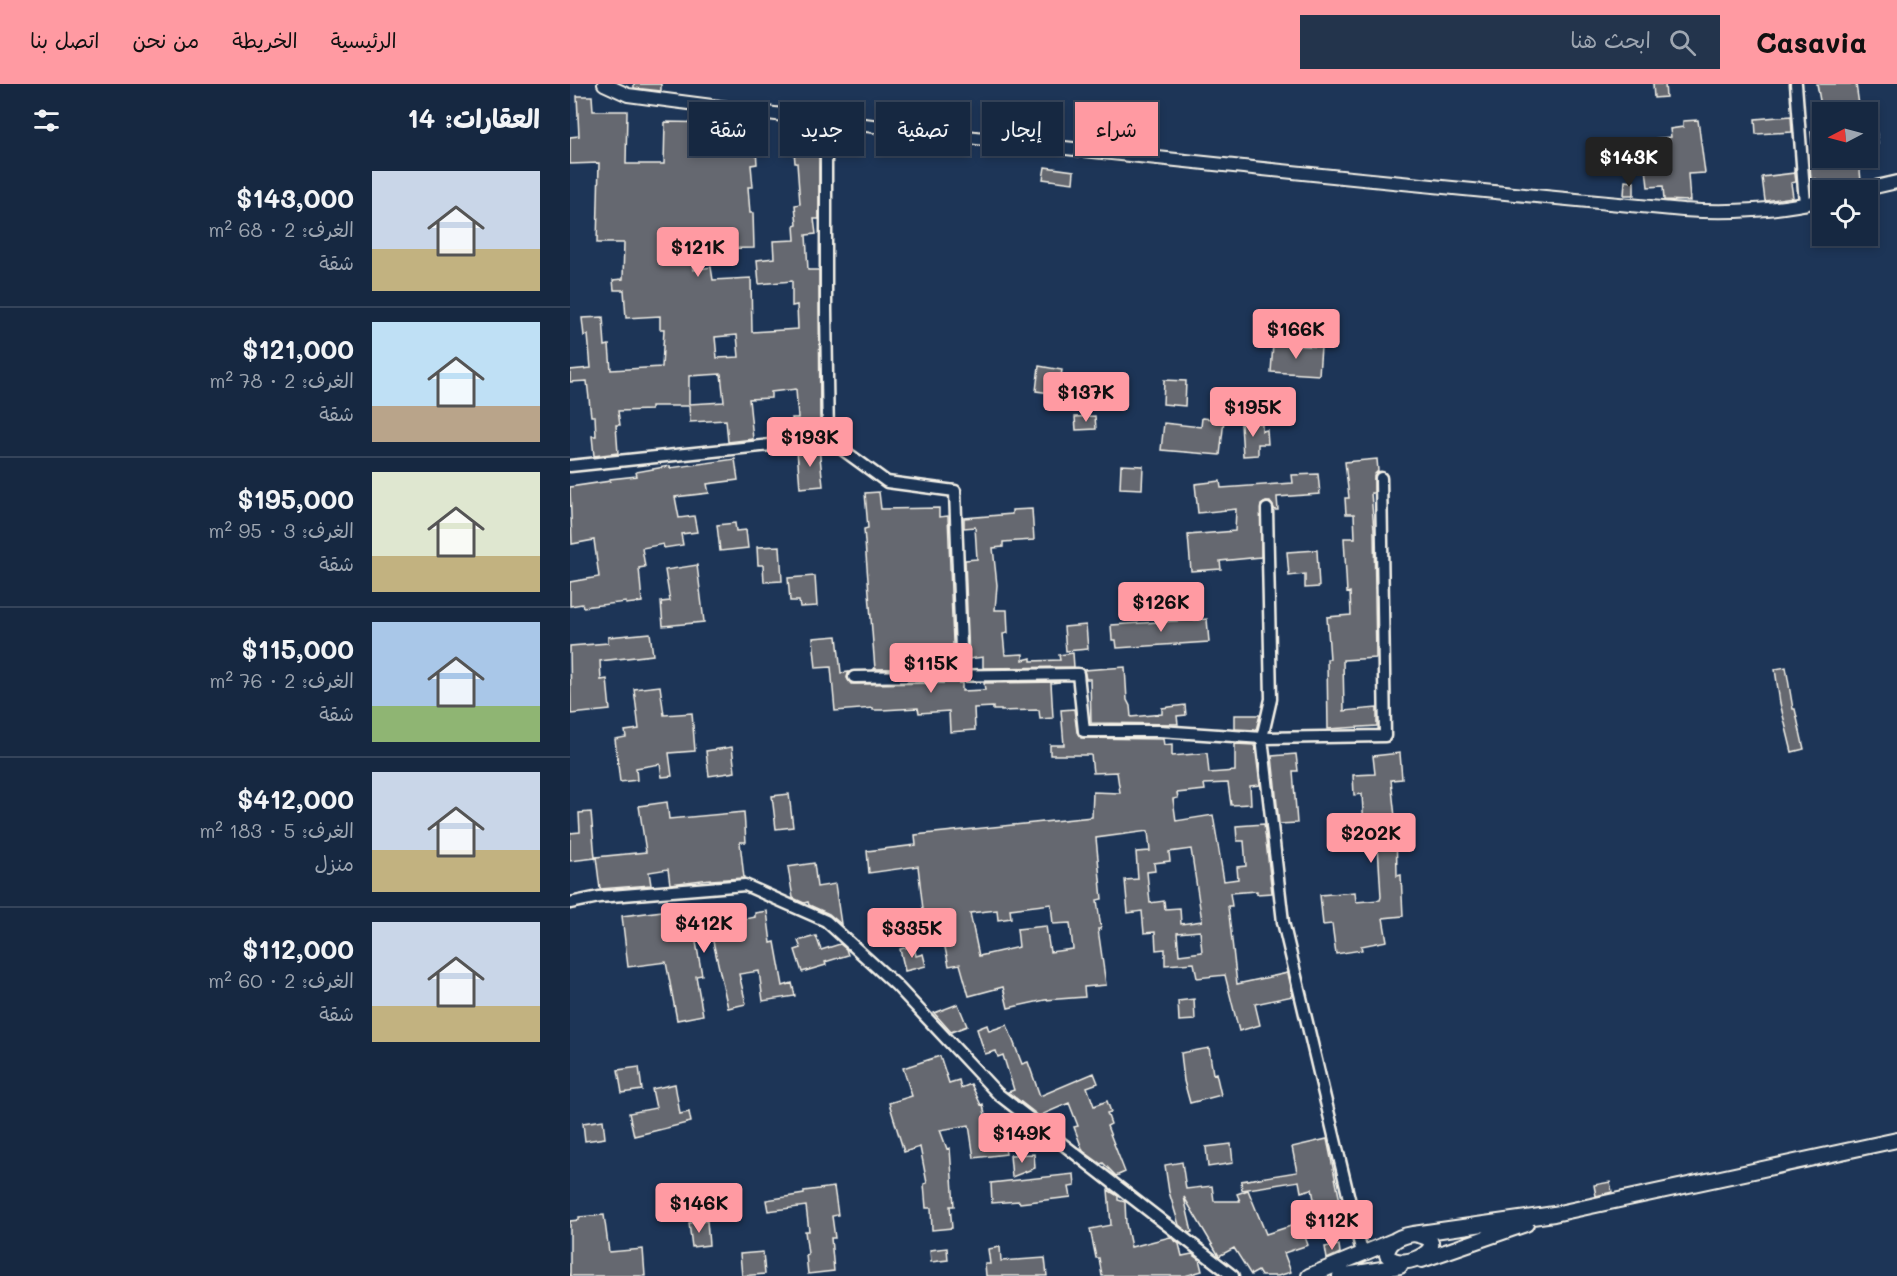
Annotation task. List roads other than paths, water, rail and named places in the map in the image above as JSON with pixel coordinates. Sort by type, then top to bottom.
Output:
[{"type":"main road","points":[[1309,1276],[1362,1252],[1413,1234],[1554,1214],[1897,1140]]},
{"type":"main road","points":[[1340,1276],[1410,1265],[1554,1214]]},
{"type":"main road","points":[[1413,1234],[1422,1235],[1431,1242],[1430,1252],[1422,1260]]},
{"type":"main road","points":[[1395,1240],[1387,1248],[1387,1255],[1393,1263],[1400,1266]]},
{"type":"street","points":[[604,84],[628,95],[780,116]]},
{"type":"street","points":[[1796,84],[1805,204]]},
{"type":"street","points":[[864,126],[1254,170],[1683,210],[1765,211],[1812,202]]},
{"type":"street","points":[[826,156],[828,439]]},
{"type":"street","points":[[1878,186],[1897,182]]},
{"type":"street","points":[[570,466],[828,439],[887,482],[955,491],[962,675]]},
{"type":"street","points":[[854,676],[1078,674],[1084,731],[1160,731],[1262,738],[1385,736],[1381,478]]},
{"type":"street","points":[[1267,509],[1271,699],[1262,738],[1283,922],[1362,1252]]},
{"type":"street","points":[[570,903],[599,897],[745,885],[826,921],[896,985],[998,1094],[1233,1276]]}]
